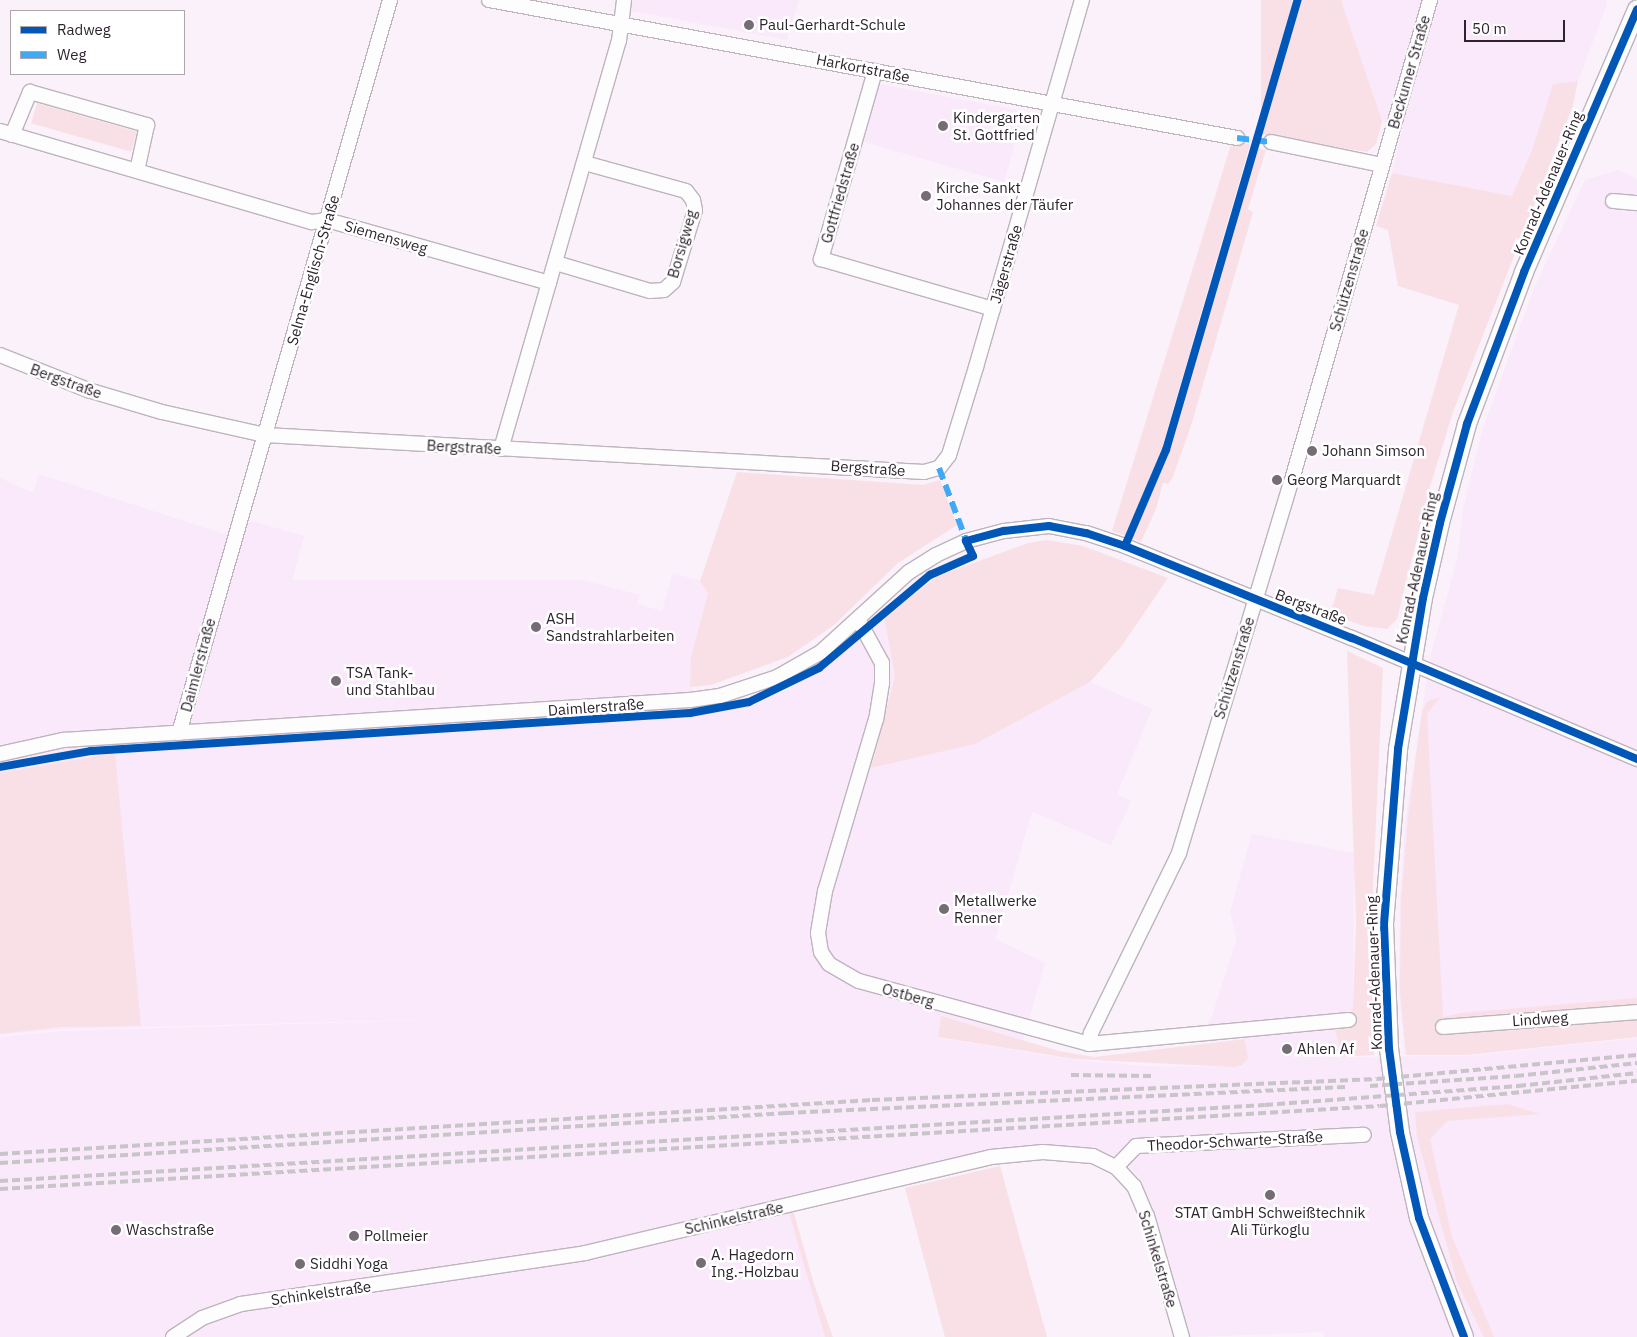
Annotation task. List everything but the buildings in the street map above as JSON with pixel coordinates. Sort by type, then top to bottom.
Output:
[{"type":"main road","name":"Konrad-Adenauer-Ring","points":[[1464,1337],[1417,1210],[1400,1132],[1389,1049],[1384,924],[1386,871],[1398,749],[1411,664],[1440,523],[1470,415],[1524,272],[1637,9]]},
{"type":"street","name":"Selma-Englisch-Straße","points":[[232,539],[265,436],[390,0]]},
{"type":"street","name":"Harkortstraße","points":[[489,0],[1237,138]]},
{"type":"street","points":[[502,449],[619,41],[624,0]]},
{"type":"street","name":"Jägerstraße","points":[[939,468],[949,455],[1082,0]]},
{"type":"street","name":"Beckumer Straße","points":[[1388,144],[1430,0]]},
{"type":"street","name":"Gottfriedstraße","points":[[875,71],[821,259],[993,308]]},
{"type":"street","name":"Siemensweg","points":[[137,170],[147,125],[30,92],[6,133],[312,222],[327,220],[549,283]]},
{"type":"street","points":[[1271,142],[1382,165]]},
{"type":"street","name":"Schützenstraße","points":[[1089,1044],[1091,1033],[1179,853],[1388,144]]},
{"type":"street","name":"Borsigweg","points":[[556,263],[650,292],[664,290],[673,282],[695,210],[693,200],[686,191],[584,163]]},
{"type":"street","points":[[1613,201],[1637,203]]},
{"type":"street","name":"Bergstraße","points":[[0,355],[88,390],[162,412],[265,436],[924,472],[939,468]]},
{"type":"street","name":"Bergstraße","points":[[966,541],[1028,527],[1068,529],[1125,546],[1637,759]]},
{"type":"street","name":"Daimlerstraße","points":[[179,733],[232,539]]},
{"type":"street","name":"Daimlerstraße","points":[[0,754],[63,740],[705,698],[777,677],[821,652],[909,572],[966,541]]},
{"type":"street","name":"Ostberg","points":[[858,619],[882,664],[882,684],[876,719],[825,891],[818,933],[821,952],[829,964],[859,981],[1089,1044],[1349,1020]]},
{"type":"street","name":"Lindweg","points":[[1443,1027],[1637,1012]]},
{"type":"street","name":"Theodor-Schwarte-Straße","points":[[1116,1167],[1136,1146],[1364,1135]]},
{"type":"street","name":"Schinkelstraße","points":[[173,1337],[202,1318],[241,1304],[585,1253],[991,1157],[1070,1152],[1093,1156],[1116,1167],[1134,1186],[1147,1216],[1182,1337]]},
{"type":"shaded area","name":"Paul-Gerhardt-Schule","points":[[631,0],[799,0],[787,40],[628,10]]},
{"type":"shaded area","points":[[1261,0],[1292,0],[1292,130],[1261,130]]},
{"type":"shaded area","points":[[1301,0],[1341,0],[1382,121],[1376,144],[1367,152],[1259,134]]},
{"type":"shaded area","points":[[1341,0],[1606,0],[1607,4],[1578,81],[1553,84],[1532,150],[1512,196],[1392,173],[1403,127],[1382,121]]},
{"type":"shaded area","points":[[1578,81],[1573,105],[1453,412],[1430,487],[1397,619],[1387,629],[1364,626],[1330,614],[1338,588],[1374,595],[1459,305],[1398,286],[1388,230],[1376,226],[1392,173],[1512,196],[1532,150],[1553,84]]},
{"type":"shaded area","name":"Kindergarten St. Gottfried","points":[[878,84],[1024,111],[1004,182],[861,141]]},
{"type":"shaded area","points":[[37,103],[137,132],[131,152],[31,123]]},
{"type":"shaded area","points":[[1232,141],[1250,144],[1162,448],[1127,536],[1112,531]]},
{"type":"shaded area","points":[[1256,148],[1266,150],[1248,209],[1253,212],[1191,426],[1172,479],[1168,484],[1163,483],[1156,509],[1141,542],[1133,539],[1169,450]]},
{"type":"shaded area","points":[[1618,170],[1637,179],[1637,1037],[1467,1054],[1405,1054],[1399,990],[1400,900],[1406,817],[1430,658],[1458,556],[1463,509],[1482,431],[1535,286],[1585,180]]},
{"type":"shaded area","points":[[737,472],[923,485],[940,480],[957,525],[898,563],[834,625],[788,657],[711,685],[690,687],[691,657],[708,593],[700,581]]},
{"type":"shaded area","points":[[39,474],[224,534],[251,521],[304,536],[292,580],[582,580],[640,595],[637,604],[662,611],[673,573],[700,581],[708,593],[691,657],[693,716],[750,704],[787,690],[849,648],[884,617],[895,676],[871,768],[975,744],[1090,682],[1152,709],[1117,794],[1131,801],[1111,845],[1032,812],[995,939],[1045,963],[1023,1040],[942,1016],[939,1038],[1075,1060],[1144,1066],[1241,1067],[1248,1059],[1245,1038],[1195,1043],[1212,1016],[1237,939],[1230,912],[1252,834],[1354,853],[1353,1006],[1348,1028],[1335,1029],[1342,1057],[1469,1056],[1637,1038],[1637,1337],[1324,1337],[1324,1332],[1190,1337],[1142,1180],[1123,1160],[1096,1148],[1042,1144],[989,1150],[785,1197],[825,1337],[0,1337],[0,1037],[63,1031],[559,1016],[62,1029],[0,1035],[0,478],[33,493]]},
{"type":"shaded area","points":[[1047,540],[1083,546],[1168,578],[1121,647],[1090,682],[975,744],[871,768],[895,676],[884,617],[938,576],[1028,543]]},
{"type":"shaded area","points":[[1347,651],[1383,668],[1373,887],[1374,1055],[1342,1057],[1335,1030],[1348,1028],[1353,1006],[1356,924]]},
{"type":"shaded area","points":[[1440,697],[1427,714],[1443,1017],[1461,1013],[1637,998],[1637,1037],[1467,1055],[1406,1055],[1400,990],[1401,900],[1408,817],[1422,711],[1428,701]]},
{"type":"shaded area","points":[[115,753],[141,1026],[60,1027],[0,1034],[0,773]]},
{"type":"shaded area","points":[[941,1016],[1059,1051],[1094,1057],[1245,1039],[1248,1059],[1241,1066],[1233,1067],[1074,1059],[938,1037]]},
{"type":"shaded area","points":[[1508,1104],[1540,1114],[1447,1121],[1430,1139],[1452,1237],[1494,1337],[1484,1337],[1457,1282],[1417,1137],[1415,1112]]},
{"type":"shaded area","points":[[1000,1166],[1047,1337],[945,1337],[905,1188]]},
{"type":"shaded area","points":[[789,1213],[794,1213],[814,1284],[833,1337],[825,1337]]},
{"type":"railway","points":[[0,1154],[872,1100],[1377,1079],[1637,1055]]},
{"type":"railway","points":[[1370,1086],[1516,1076],[1637,1063]]},
{"type":"railway","points":[[0,1181],[1265,1105],[1518,1086],[1637,1073]]},
{"type":"railway","points":[[1071,1075],[1151,1076]]},
{"type":"railway","points":[[0,1189],[1380,1106],[1637,1081]]},
{"type":"railway","points":[[0,1163],[786,1113],[1345,1087]]},
{"type":"marked path","points":[[1237,138],[1271,142]]},
{"type":"marked path","points":[[939,468],[968,545]]},
{"type":"cycle path","points":[[1125,546],[1166,450],[1298,0]]},
{"type":"cycle path","points":[[1464,1337],[1419,1218],[1400,1132],[1389,1049],[1384,924],[1398,749],[1423,598],[1440,523],[1467,424],[1524,272],[1637,9]]},
{"type":"cycle path","points":[[0,767],[91,751],[690,713],[749,702],[819,668],[930,575],[973,556],[966,541],[1004,531],[1049,526],[1086,533],[1125,546],[1352,638],[1637,759]]},
{"type":"place","name":"Paul-Gerhardt-Schule","points":[[749,25]]},
{"type":"place","name":"Kindergarten St. Gottfried","points":[[943,126]]},
{"type":"place","name":"Kirche Sankt Johannes der Täufer","points":[[926,196]]},
{"type":"place","name":"Johann Simson","points":[[1312,451]]},
{"type":"place","name":"Georg Marquardt","points":[[1277,480]]},
{"type":"place","name":"ASH Sandstrahlarbeiten","points":[[536,627]]},
{"type":"place","name":"TSA Tank- und Stahlbau","points":[[336,681]]},
{"type":"place","name":"Metallwerke Renner","points":[[944,909]]},
{"type":"place","name":"Ahlen Af","points":[[1287,1049]]},
{"type":"place","name":"STAT GmbH Schweißtechnik Ali Türkoglu","points":[[1270,1195]]},
{"type":"place","name":"Waschstraße","points":[[116,1230]]},
{"type":"place","name":"Pollmeier","points":[[354,1236]]},
{"type":"place","name":"A. Hagedorn Ing.-Holzbau","points":[[701,1263]]},
{"type":"place","name":"Siddhi Yoga","points":[[300,1264]]}]
